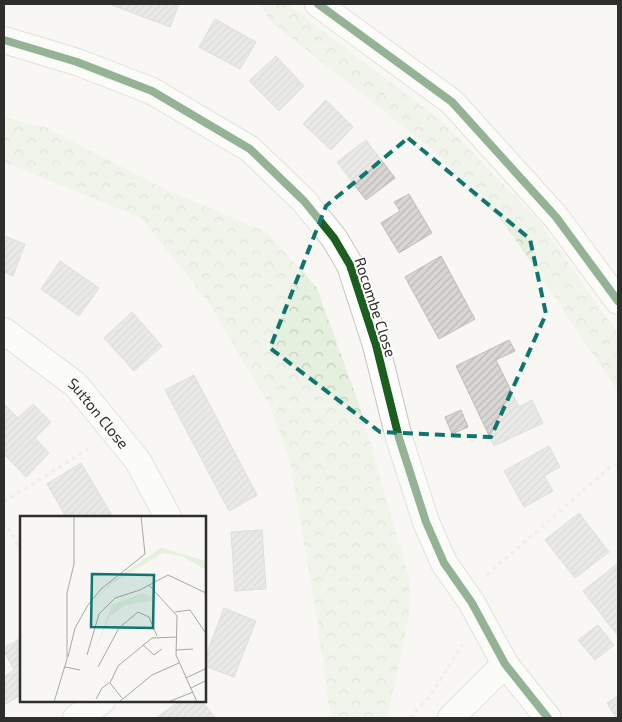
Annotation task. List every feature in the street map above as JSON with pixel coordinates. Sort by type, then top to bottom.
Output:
[{"type":"street","points":[[318,4],[452,102],[556,216],[618,301]]},
{"type":"street","name":"Rocombe Close","points":[[4,40],[77,62],[152,91],[250,149],[304,201],[334,238],[350,265],[376,345],[399,438],[426,522],[444,563],[480,617],[505,664],[548,718]]},
{"type":"street","name":"Sutton Close","points":[[4,331],[76,386],[138,461],[167,516]]},
{"type":"street","points":[[451,718],[505,664]]},
{"type":"street","points":[[76,718],[100,702]]},
{"type":"path","points":[[4,502],[115,432]]},
{"type":"path","points":[[464,592],[492,572],[609,468],[618,464]]},
{"type":"path","points":[[4,521],[20,548]]},
{"type":"path","points":[[410,718],[431,695],[480,617]]},
{"type":"highlighted area","points":[[408,138],[530,239],[546,314],[491,437],[380,432],[270,348],[326,206]]},
{"type":"green space","points":[[260,4],[288,4],[444,123],[540,222],[618,334],[618,395],[614,385],[506,226],[435,152],[270,21]]},
{"type":"green space","points":[[4,117],[47,128],[165,189],[268,233],[317,288],[361,410],[410,581],[409,616],[387,718],[332,718],[290,463],[270,406],[206,299],[141,218],[4,162]]},
{"type":"building","points":[[109,4],[179,4],[170,27]]},
{"type":"building","points":[[215,19],[256,42],[240,69],[199,47]]},
{"type":"building","points":[[276,56],[304,86],[279,111],[249,81]]},
{"type":"building","points":[[326,100],[353,127],[331,150],[303,124]]},
{"type":"building","points":[[366,140],[395,178],[366,200],[337,162]]},
{"type":"building","points":[[409,194],[432,233],[399,253],[381,223],[400,211],[394,202]]},
{"type":"building","points":[[4,236],[25,244],[13,276],[4,272]]},
{"type":"building","points":[[441,256],[475,319],[439,339],[405,277]]},
{"type":"building","points":[[60,261],[99,288],[79,316],[41,289]]},
{"type":"building","points":[[132,312],[162,346],[134,371],[104,338]]},
{"type":"building","points":[[509,340],[515,351],[496,360],[519,407],[532,400],[543,423],[494,446],[456,366]]},
{"type":"building","points":[[194,375],[257,495],[229,511],[165,390]]},
{"type":"building","points":[[4,404],[18,418],[33,404],[51,422],[35,438],[49,453],[26,477],[4,454]]},
{"type":"building","points":[[461,410],[468,427],[452,434],[445,417]]},
{"type":"building","points":[[549,446],[560,467],[544,476],[553,491],[524,507],[504,471]]},
{"type":"building","points":[[81,463],[112,516],[65,516],[47,484]]},
{"type":"building","points":[[579,513],[609,552],[575,578],[545,540]]},
{"type":"building","points":[[262,530],[266,589],[235,591],[231,532]]},
{"type":"building","points":[[617,564],[618,566],[618,636],[583,591]]},
{"type":"building","points":[[224,608],[256,621],[234,677],[206,666],[206,655]]},
{"type":"building","points":[[598,625],[614,645],[595,660],[578,640]]},
{"type":"building","points":[[20,639],[20,696],[4,705],[4,677],[14,670],[4,648]]},
{"type":"building","points":[[618,696],[618,718],[616,718],[607,703]]},
{"type":"building","points":[[179,702],[203,702],[215,718],[156,718]]},
{"type":"cycle path","points":[[318,4],[452,102],[556,217],[618,301]]},
{"type":"cycle path","points":[[4,40],[77,62],[152,91],[250,149],[304,201],[334,238],[350,265],[376,345],[399,438],[426,522],[444,563],[472,603],[505,664],[548,718]]}]
